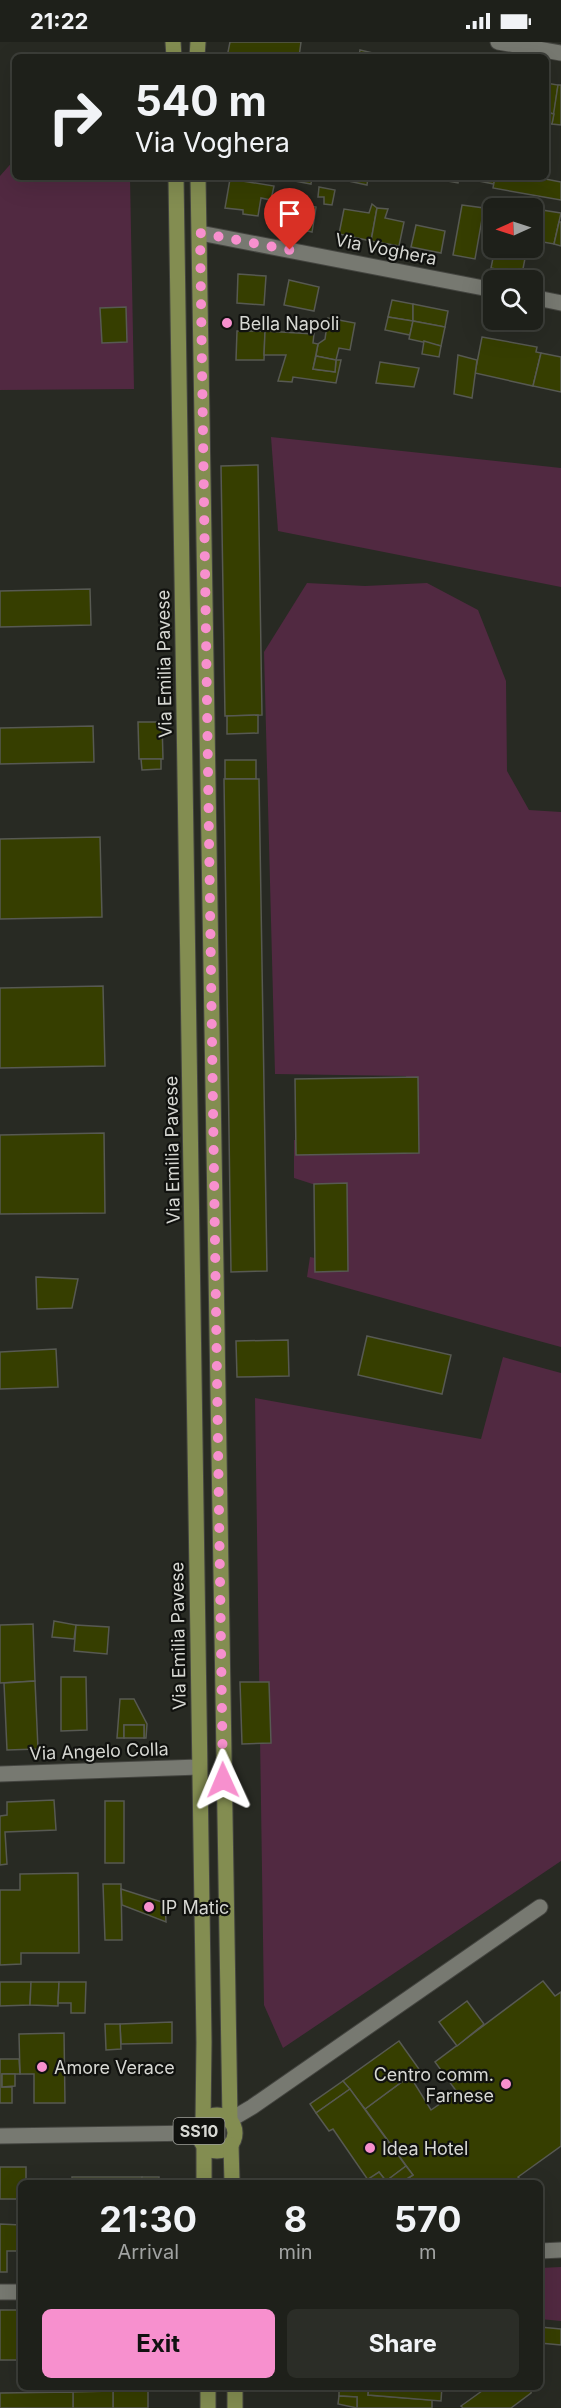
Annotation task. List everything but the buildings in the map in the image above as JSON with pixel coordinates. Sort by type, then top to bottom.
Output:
[{"type":"main road","name":"Via Emilia Pavese","points":[[176,180],[204,2042],[202,2133],[204,2180]]},
{"type":"main road","name":"SS10","points":[[198,180],[230,2120],[236,2135],[231,2145],[232,2180]]},
{"type":"main road","name":"SS10","points":[[230,2120],[216,2115],[202,2133],[217,2151],[231,2145]]},
{"type":"main road","points":[[208,2390],[208,2408]]},
{"type":"main road","points":[[235,2390],[235,2408]]},
{"type":"street","points":[[498,42],[561,53]]},
{"type":"street","name":"Via Voghera","points":[[200,233],[483,288]]},
{"type":"street","points":[[543,299],[561,303]]},
{"type":"street","name":"Via Angelo Colla","points":[[0,1774],[199,1767]]},
{"type":"street","points":[[230,2120],[540,1907]]},
{"type":"street","points":[[0,2136],[202,2133]]},
{"type":"street","points":[[543,2251],[561,2250]]},
{"type":"street","points":[[0,2292],[18,2292]]},
{"type":"shaded area","points":[[12,162],[12,180],[130,180],[134,389],[0,390],[0,176]]},
{"type":"shaded area","points":[[271,437],[561,468],[561,587],[278,531]]},
{"type":"shaded area","points":[[307,583],[365,586],[427,583],[478,610],[506,681],[507,771],[529,810],[561,812],[561,1347],[307,1277],[310,1257],[340,1263],[331,1190],[294,1178],[294,1140],[412,1133],[406,1076],[275,1074],[264,652]]},
{"type":"shaded area","points":[[503,1357],[561,1373],[561,1861],[283,2048],[264,2005],[255,1398],[481,1439]]},
{"type":"shaded area","points":[[561,2267],[561,2321],[543,2319],[543,2268]]},
{"type":"place","name":"Bella Napoli","points":[[227,323]]},
{"type":"place","name":"IP Matic","points":[[149,1907]]},
{"type":"place","name":"Amore Verace","points":[[42,2067]]},
{"type":"place","name":"Centro comm. Farnese","points":[[506,2084]]},
{"type":"place","name":"Idea Hotel","points":[[370,2148]]},
{"type":"route","points":[[223,1780],[200,233],[290,250]]}]
